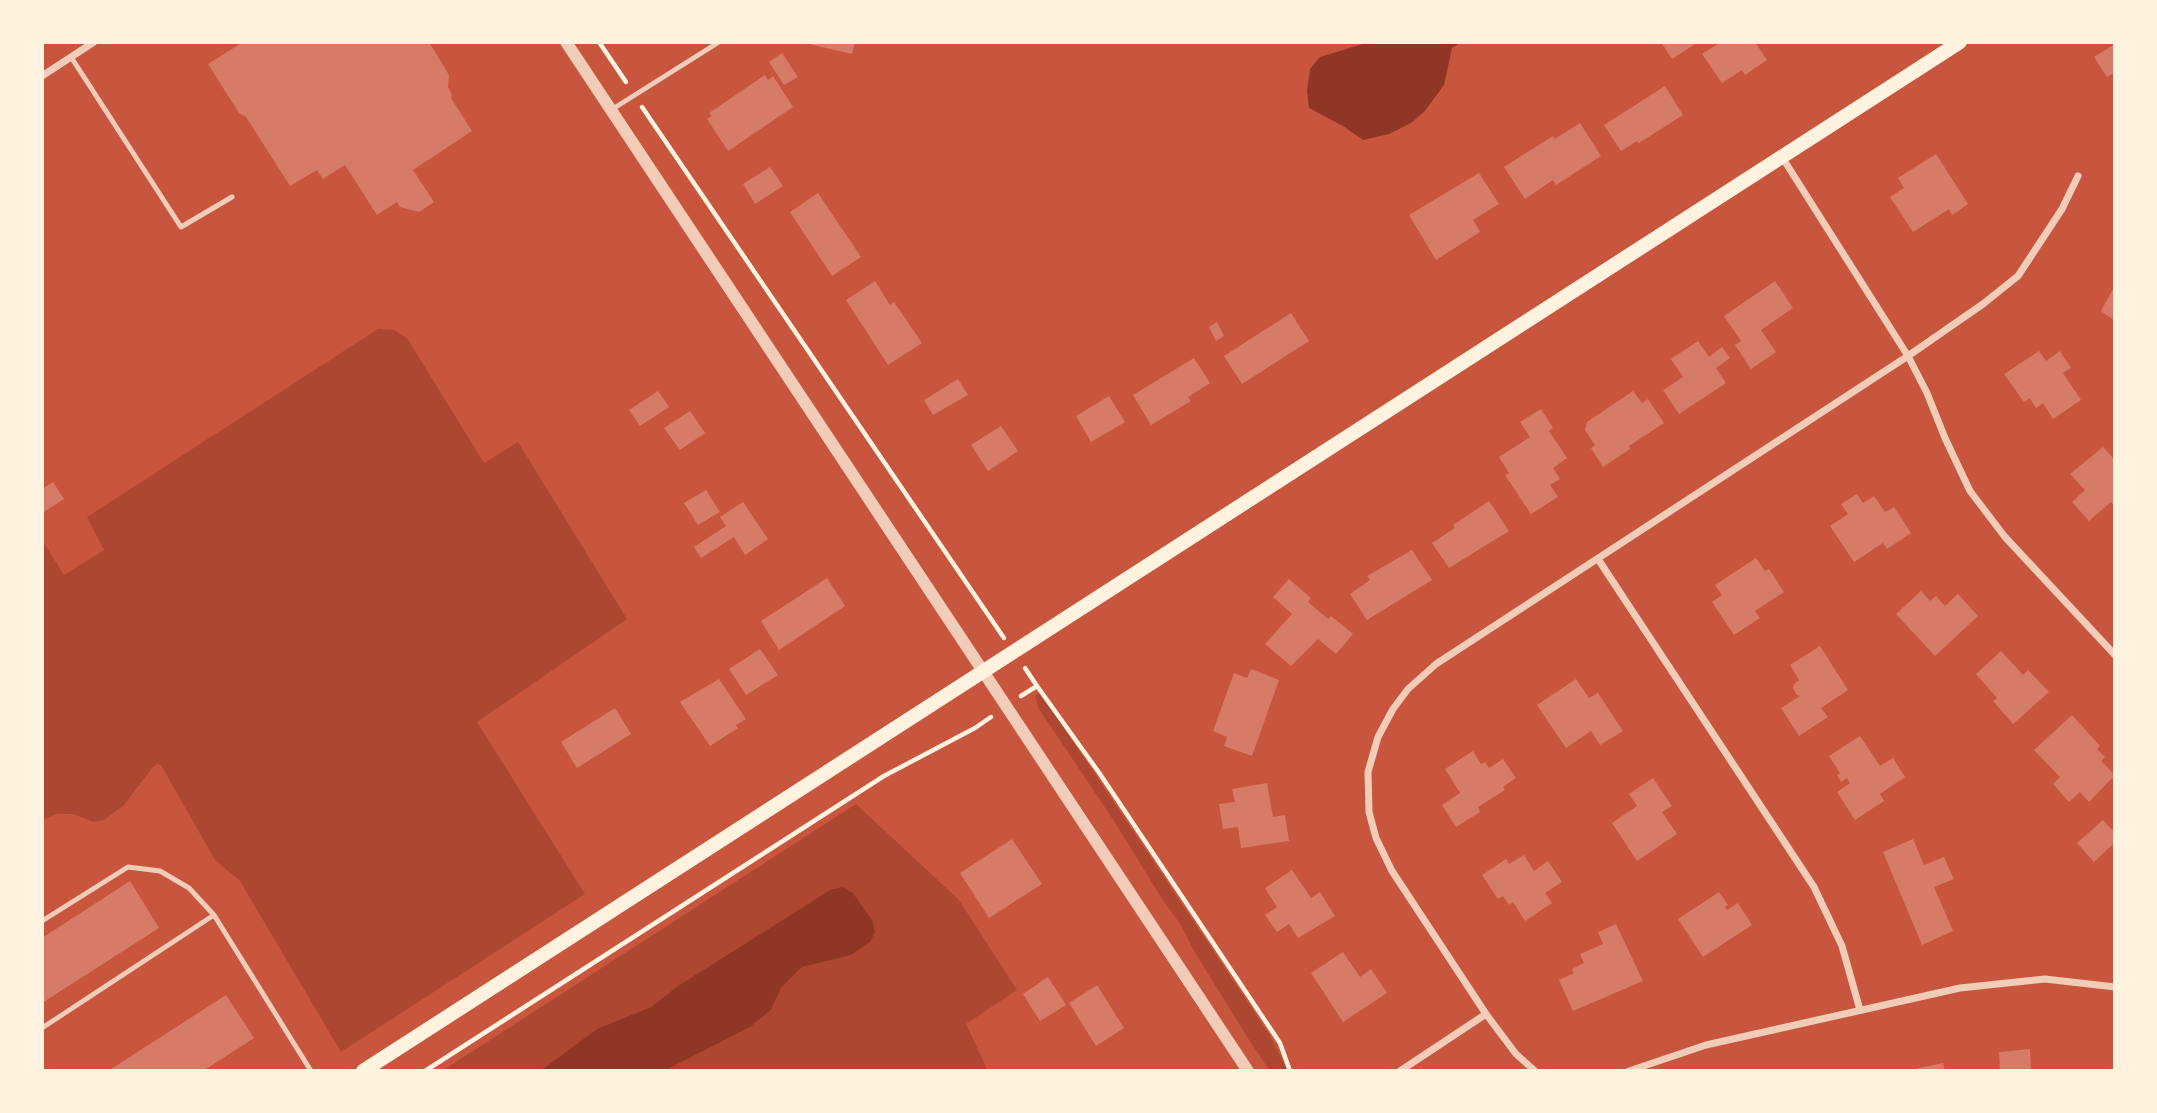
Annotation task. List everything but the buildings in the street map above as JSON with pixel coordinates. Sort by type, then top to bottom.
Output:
[{"type":"main road","points":[[363,1071],[1960,42]]},
{"type":"street","points":[[42,76],[94,42]]},
{"type":"street","points":[[566,42],[1248,1071]]},
{"type":"street","points":[[1782,156],[1908,356],[1970,491],[2005,537],[2115,655]]},
{"type":"street","points":[[1535,1071],[1516,1054],[1486,1014],[1392,871],[1376,838],[1369,812],[1368,772],[1378,737],[1393,709],[1408,689],[1436,664],[1908,356],[1983,304],[2018,276],[2062,209],[2078,176]]},
{"type":"street","points":[[1598,559],[1814,887],[1842,946],[1860,1010]]},
{"type":"street","points":[[1629,1071],[1706,1045],[1960,988],[2045,979],[2115,987]]},
{"type":"street","points":[[1400,1071],[1486,1014]]},
{"type":"lane","points":[[611,110],[719,42]]},
{"type":"lane","points":[[71,57],[181,227],[232,197]]},
{"type":"lane","points":[[42,921],[128,867],[160,871],[189,888],[214,915],[310,1071]]},
{"type":"lane","points":[[42,1028],[214,915]]},
{"type":"path","points":[[599,42],[1013,652],[1100,774],[1280,1043],[1290,1071]]},
{"type":"path","points":[[425,1071],[884,776],[975,728],[1037,686]]},
{"type":"shaded area","points":[[1369,42],[1461,42],[1452,48],[1444,85],[1424,112],[1411,123],[1389,134],[1363,140],[1309,108],[1307,91],[1310,69],[1320,57]]},
{"type":"shaded area","points":[[378,329],[394,330],[407,338],[484,463],[518,442],[627,619],[477,722],[585,894],[341,1052],[240,881],[215,860],[161,765],[157,764],[152,768],[124,805],[104,820],[93,822],[74,814],[57,814],[42,820],[42,540],[64,575],[104,550],[87,517]]},
{"type":"shaded area","points":[[1040,692],[1269,1034],[1288,1071],[1270,1071],[1251,1043],[1181,925],[1039,709],[1035,696]]},
{"type":"shaded area","points":[[856,804],[959,900],[1017,990],[966,1024],[988,1071],[664,1071],[750,1027],[771,1010],[781,988],[802,967],[819,962],[872,920],[853,893],[841,887],[830,890],[678,986],[651,1007],[597,1029],[540,1071],[442,1071]]},
{"type":"shaded area","points":[[842,887],[853,893],[872,920],[875,932],[870,942],[851,955],[802,967],[781,988],[771,1010],[750,1027],[664,1071],[540,1071],[597,1029],[651,1007],[678,986],[830,890]]}]
